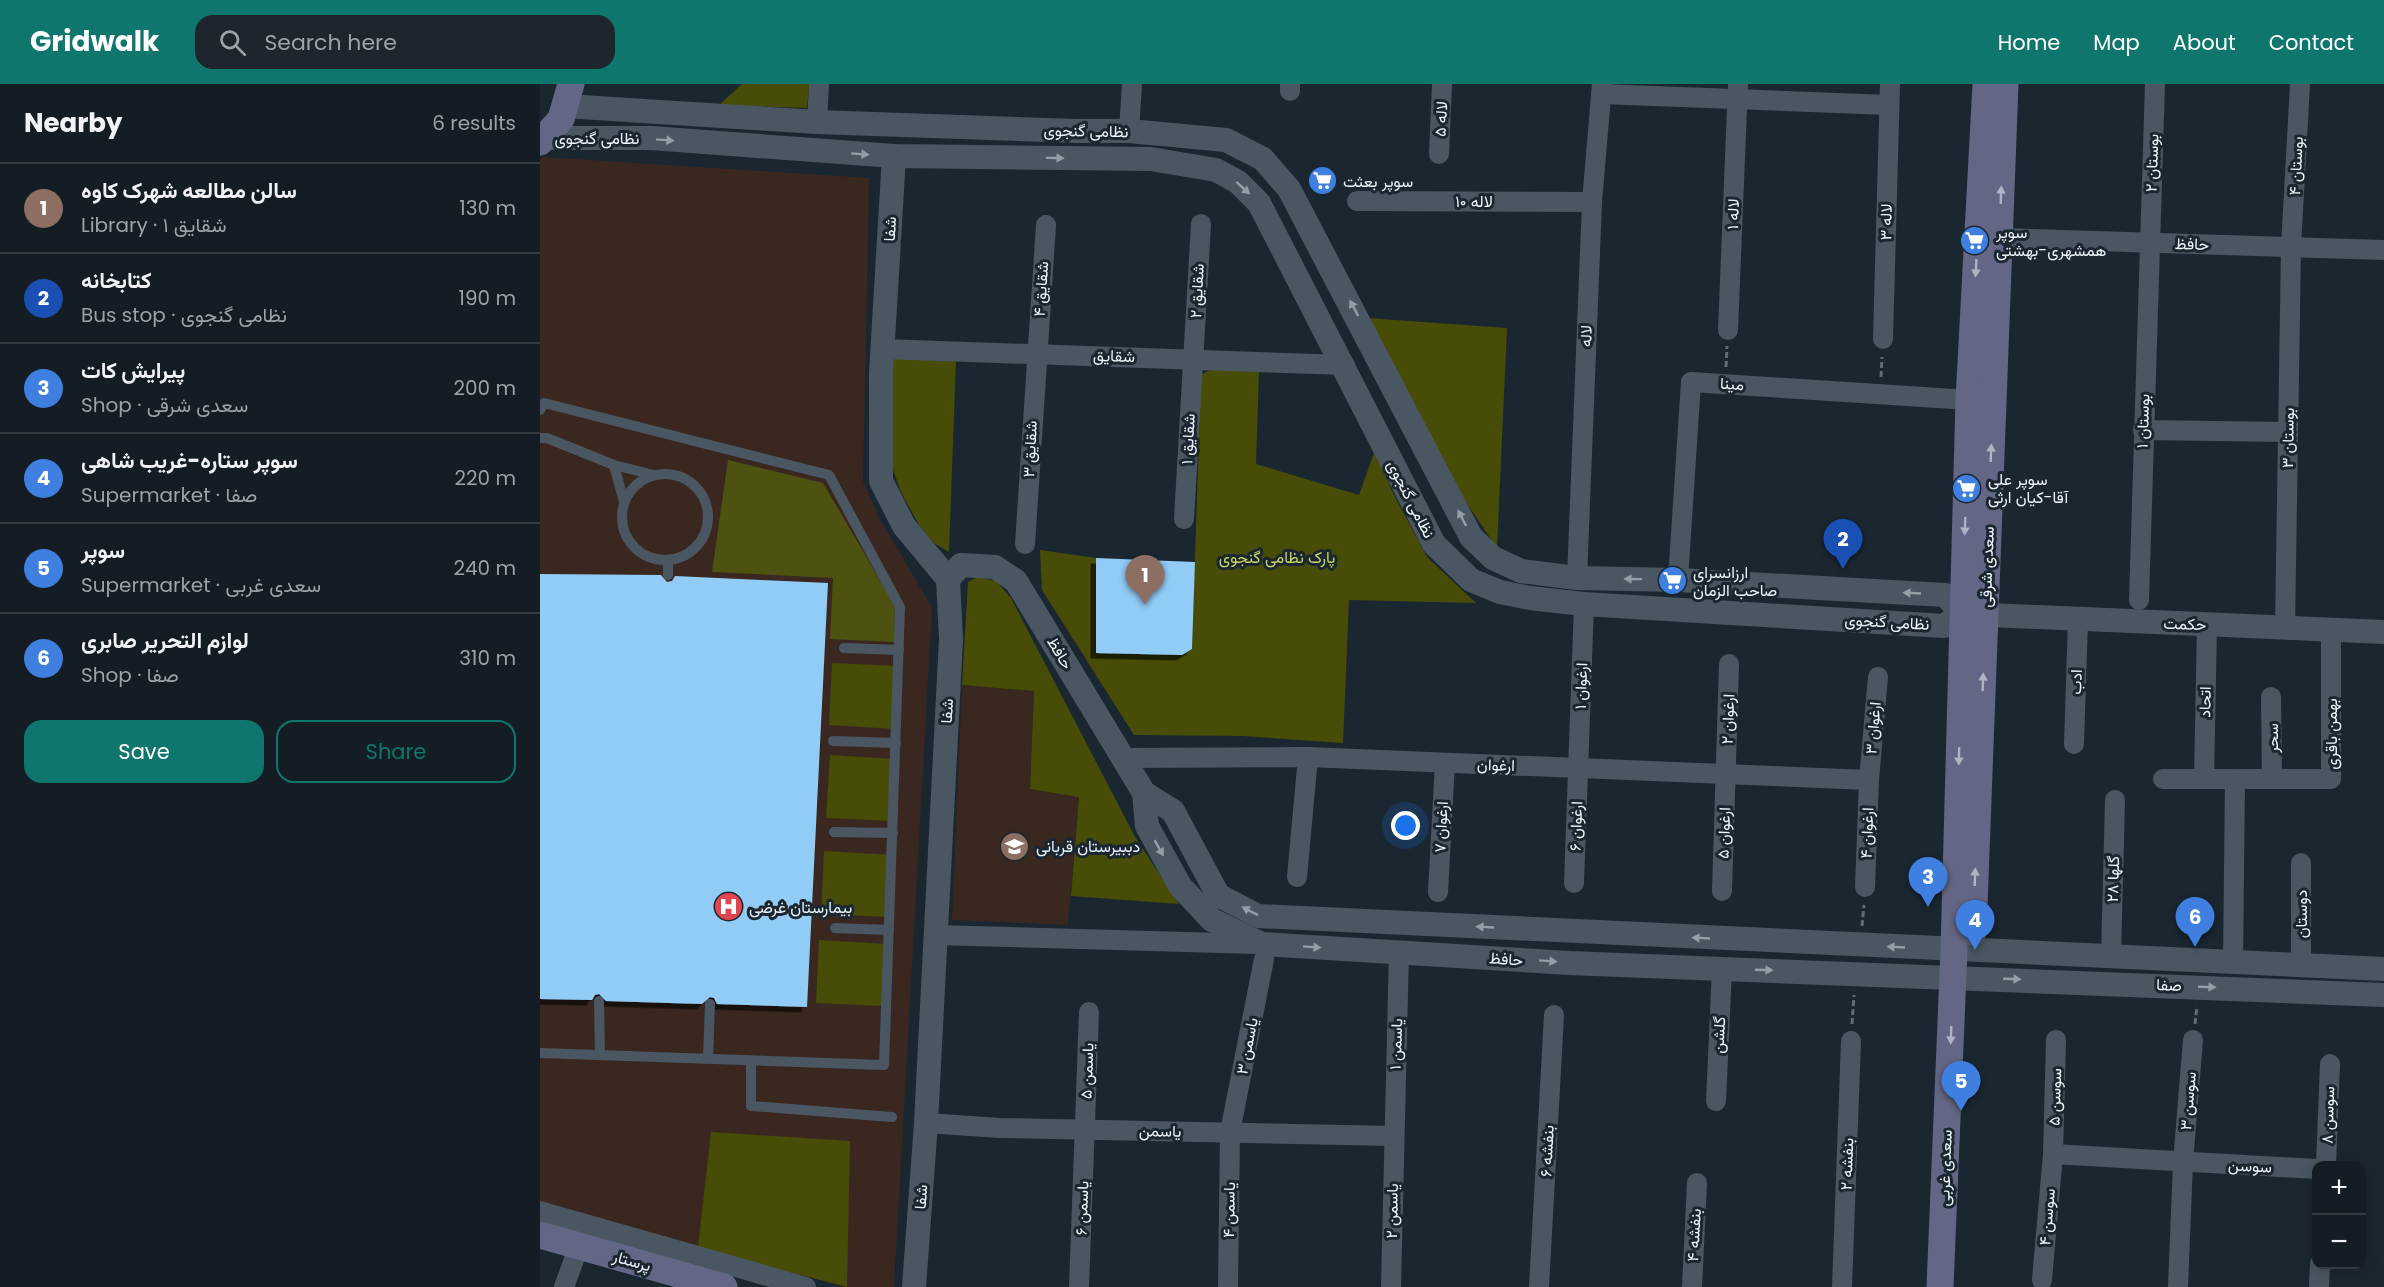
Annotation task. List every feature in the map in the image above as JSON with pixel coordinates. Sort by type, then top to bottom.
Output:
[{"type":"main road","name":"سعدی شرقی","points":[[1974,615],[1970,400],[1986,84]]},
{"type":"main road","name":"سعدی شرقی","points":[[1963,964],[1974,615],[1999,238],[2005,84]]},
{"type":"main road","points":[[542,140],[561,119],[568,95]]},
{"type":"main road","name":"سعدی غربی","points":[[1940,1287],[1963,964]]},
{"type":"main road","name":"سعدی غربی","points":[[1958,1287],[1963,964]]},
{"type":"main road","name":"پرستار","points":[[540,1235],[724,1287]]},
{"type":"street","points":[[817,122],[819,84]]},
{"type":"street","points":[[1129,131],[1132,84]]},
{"type":"street","name":"لاله ۵","points":[[1439,154],[1442,84]]},
{"type":"street","name":"لاله ۳","points":[[1883,339],[1890,84]]},
{"type":"street","name":"بوستان ۲","points":[[2149,243],[2155,84]]},
{"type":"street","name":"بوستان ۴","points":[[2291,247],[2300,84]]},
{"type":"street","name":"لاله","points":[[1576,578],[1592,202],[1602,89],[1738,91],[1889,105]]},
{"type":"street","name":"لاله ۱","points":[[1728,330],[1738,91]]},
{"type":"street","name":"نظامی گنجوی","points":[[568,95],[725,116],[1021,130],[1129,131],[1226,140],[1263,159],[1289,189],[1375,348],[1471,537],[1492,558],[1521,571],[1576,578],[1678,580],[1945,595],[1974,615]]},
{"type":"street","points":[[723,144],[725,116]]},
{"type":"street","points":[[1021,130],[1021,157]]},
{"type":"street","name":"نظامی گنجوی","points":[[542,140],[651,138],[894,156],[1151,159],[1216,170],[1238,182],[1259,203],[1344,365],[1419,518],[1434,544],[1471,580],[1500,592],[1584,604],[1944,626],[1974,615]]},
{"type":"street","name":"شفا","points":[[894,156],[883,349],[881,481],[904,526],[948,579],[951,639],[926,1123],[914,1287]]},
{"type":"street","name":"لاله ۱۰","points":[[1357,201],[1592,202]]},
{"type":"street","name":"شقایق ۲","points":[[1193,359],[1201,224]]},
{"type":"street","name":"شقایق ۴","points":[[1036,353],[1046,225]]},
{"type":"street","name":"حافظ","points":[[1999,238],[2384,250]]},
{"type":"street","name":"بوستان ۱","points":[[2139,600],[2149,243]]},
{"type":"street","name":"بوستان ۳","points":[[2285,628],[2291,247]]},
{"type":"street","points":[[1344,365],[1375,348]]},
{"type":"street","name":"شقایق","points":[[883,349],[1344,365]]},
{"type":"street","name":"شقایق ۳","points":[[1025,544],[1036,353]]},
{"type":"street","name":"شقایق ۱","points":[[1184,519],[1193,359]]},
{"type":"street","name":"مینا","points":[[1678,580],[1691,382],[1970,400]]},
{"type":"street","points":[[2143,430],[2288,432]]},
{"type":"street","name":"حافظ","points":[[948,579],[961,566],[995,567],[1016,581],[1144,793],[1147,826],[1180,886],[1212,920],[1263,951],[1399,952],[1855,973],[1963,964]]},
{"type":"street","name":"ارغوان ۱","points":[[1578,768],[1584,604]]},
{"type":"street","name":"حکمت","points":[[1974,615],[2384,632]]},
{"type":"street","name":"ادب","points":[[2074,744],[2078,620]]},
{"type":"street","name":"اتحاد","points":[[2204,779],[2207,625]]},
{"type":"street","name":"بهمن باقری","points":[[2163,779],[2331,779],[2331,630]]},
{"type":"street","name":"ارغوان ۲","points":[[1726,774],[1730,664]]},
{"type":"street","name":"ارغوان ۳","points":[[1869,780],[1878,677]]},
{"type":"street","name":"سحر","points":[[2271,697],[2272,779]]},
{"type":"street","points":[[1297,877],[1308,757]]},
{"type":"street","name":"ارغوان","points":[[1123,758],[1308,757],[1869,780]]},
{"type":"street","name":"ارغوان ۷","points":[[1438,892],[1445,763]]},
{"type":"street","name":"ارغوان ۶","points":[[1574,883],[1578,768]]},
{"type":"street","name":"ارغوان ۵","points":[[1722,891],[1726,774]]},
{"type":"street","points":[[2233,963],[2235,779]]},
{"type":"street","name":"ارغوان ۴","points":[[1865,887],[1869,780]]},
{"type":"street","name":"حافظ","points":[[1144,793],[1173,811],[1218,895],[1258,916],[1861,945],[1963,964]]},
{"type":"street","name":"گلها ۲۸","points":[[2110,957],[2115,800]]},
{"type":"street","name":"دوستان","points":[[2301,863],[2301,965]]},
{"type":"street","points":[[1396,923],[1399,952]]},
{"type":"street","points":[[936,935],[1263,951]]},
{"type":"street","name":"یاسمن ۳","points":[[1230,1132],[1263,951]]},
{"type":"street","name":"یاسمن ۱","points":[[1394,1136],[1399,952]]},
{"type":"street","name":"صفا","points":[[1963,964],[2110,957],[2384,969]]},
{"type":"street","name":"صفا","points":[[1963,964],[2199,987],[2384,994]]},
{"type":"street","name":"گلشن","points":[[1716,1101],[1722,968]]},
{"type":"street","name":"یاسمن ۵","points":[[1085,1130],[1089,1012]]},
{"type":"street","name":"بنفشه ۶","points":[[1539,1287],[1554,1015]]},
{"type":"street","name":"سوسن ۵","points":[[2053,1154],[2056,1040]]},
{"type":"street","name":"سوسن ۳","points":[[2183,1162],[2193,1040]]},
{"type":"street","name":"بنفشه ۲","points":[[1842,1287],[1851,1041]]},
{"type":"street","name":"سوسن ۸","points":[[2326,1161],[2330,1064]]},
{"type":"street","name":"یاسمن","points":[[926,1123],[1085,1130],[1394,1136]]},
{"type":"street","name":"یاسمن ۶","points":[[1079,1287],[1085,1130]]},
{"type":"street","name":"یاسمن ۴","points":[[1228,1287],[1230,1132]]},
{"type":"street","name":"یاسمن ۲","points":[[1391,1287],[1394,1136]]},
{"type":"street","name":"سوسن","points":[[2053,1154],[2312,1170]]},
{"type":"street","name":"سوسن ۴","points":[[2042,1280],[2053,1154]]},
{"type":"street","points":[[2178,1287],[2183,1162]]},
{"type":"street","name":"بنفشه ۴","points":[[1692,1287],[1697,1183]]},
{"type":"street","points":[[540,1211],[806,1287]]},
{"type":"street","points":[[564,1287],[579,1246]]},
{"type":"street","points":[[2319,1285],[2320,1269]]},
{"type":"lane","points":[[540,410],[544,403],[829,475],[900,607],[884,1065],[540,1053]]},
{"type":"lane","points":[[540,438],[547,438],[614,465],[654,475],[668,474],[687,481],[702,495],[707,508],[708,523],[704,537],[695,549],[682,557],[668,561],[647,556],[630,543],[623,529],[624,502],[614,465]]},
{"type":"lane","points":[[624,502],[642,481],[654,475]]},
{"type":"lane","points":[[668,561],[668,575]]},
{"type":"lane","points":[[844,648],[899,650]]},
{"type":"lane","points":[[833,741],[896,743]]},
{"type":"lane","points":[[834,832],[893,833]]},
{"type":"lane","points":[[835,928],[889,930]]},
{"type":"lane","points":[[600,1001],[600,1055]]},
{"type":"lane","points":[[708,1059],[710,1004]]},
{"type":"lane","points":[[751,1060],[751,1106],[892,1117]]},
{"type":"path","points":[[1725,384],[1728,330]]},
{"type":"path","points":[[1881,394],[1883,339]]},
{"type":"path","points":[[1861,945],[1865,887]]},
{"type":"path","points":[[1851,1041],[1855,973]]},
{"type":"path","points":[[2193,1040],[2199,987]]},
{"type":"shaded area","name":"بیمارستان غرضی","points":[[543,157],[869,178],[863,481],[879,518],[932,607],[894,1287],[846,1287],[540,1206],[540,159]]},
{"type":"shaded area","name":"دببیرستان قربانی","points":[[962,685],[1034,691],[1030,789],[1079,796],[1068,925],[952,920]]},
{"type":"green space","points":[[742,84],[809,84],[807,108],[719,105]]},
{"type":"green space","points":[[1367,318],[1507,328],[1497,548],[1466,502]]},
{"type":"green space","points":[[891,357],[956,360],[949,552],[934,543],[919,525],[901,492],[891,464]]},
{"type":"green space","name":"پارک نظامی گنجوی","points":[[1213,368],[1259,371],[1256,464],[1359,495],[1375,450],[1392,491],[1427,557],[1476,603],[1349,600],[1343,743],[1243,736],[1134,735],[1042,590],[1040,550],[1096,558],[1096,652],[1182,655],[1192,649],[1201,375]]},
{"type":"green space","points":[[728,460],[823,483],[895,606],[894,642],[830,639],[833,578],[712,572]]},
{"type":"green space","points":[[978,577],[996,581],[1011,598],[1134,835],[1179,904],[1071,896],[1079,797],[1030,789],[1034,691],[962,685],[968,582]]},
{"type":"green space","points":[[832,663],[899,666],[896,729],[829,725]]},
{"type":"green space","points":[[830,755],[896,759],[893,821],[826,818]]},
{"type":"green space","points":[[824,851],[892,855],[888,917],[821,914]]},
{"type":"green space","points":[[819,940],[886,944],[883,1006],[816,1003]]},
{"type":"green space","points":[[711,1132],[850,1141],[847,1287],[698,1248]]},
{"type":"building","points":[[1096,558],[1195,562],[1192,649],[1182,655],[1096,653]]},
{"type":"building","name":"بیمارستان غرضی","points":[[540,574],[661,575],[667,582],[672,581],[675,576],[828,583],[807,1007],[717,1004],[714,998],[710,997],[702,1004],[606,1001],[599,994],[595,995],[592,1000],[540,999]]},
{"type":"place","name":"سوپر بعثت","points":[[1322,181]]},
{"type":"place","name":"سوپر همشهری-بهشتی","points":[[1975,241]]},
{"type":"place","name":"سوپر علی آقا-کیان ارثی","points":[[1967,488]]},
{"type":"place","name":"کتابخانه","points":[[1843,569]]},
{"type":"place","name":"ارزانسرای صاحب الزمان","points":[[1672,581]]},
{"type":"place","name":"سالن مطالعه شهرک کاوه","points":[[1145,605]]},
{"type":"place","name":"دببیرستان قربانی","points":[[1015,846]]},
{"type":"place","name":"بیمارستان غرضی","points":[[728,907]]},
{"type":"place","name":"پیرایش کات","points":[[1928,907]]},
{"type":"place","name":"لوازم التحریر صابری","points":[[2195,947]]},
{"type":"place","name":"سوپر ستاره-غریب شاهی","points":[[1975,950]]},
{"type":"place","name":"سوپر","points":[[1961,1111]]}]
